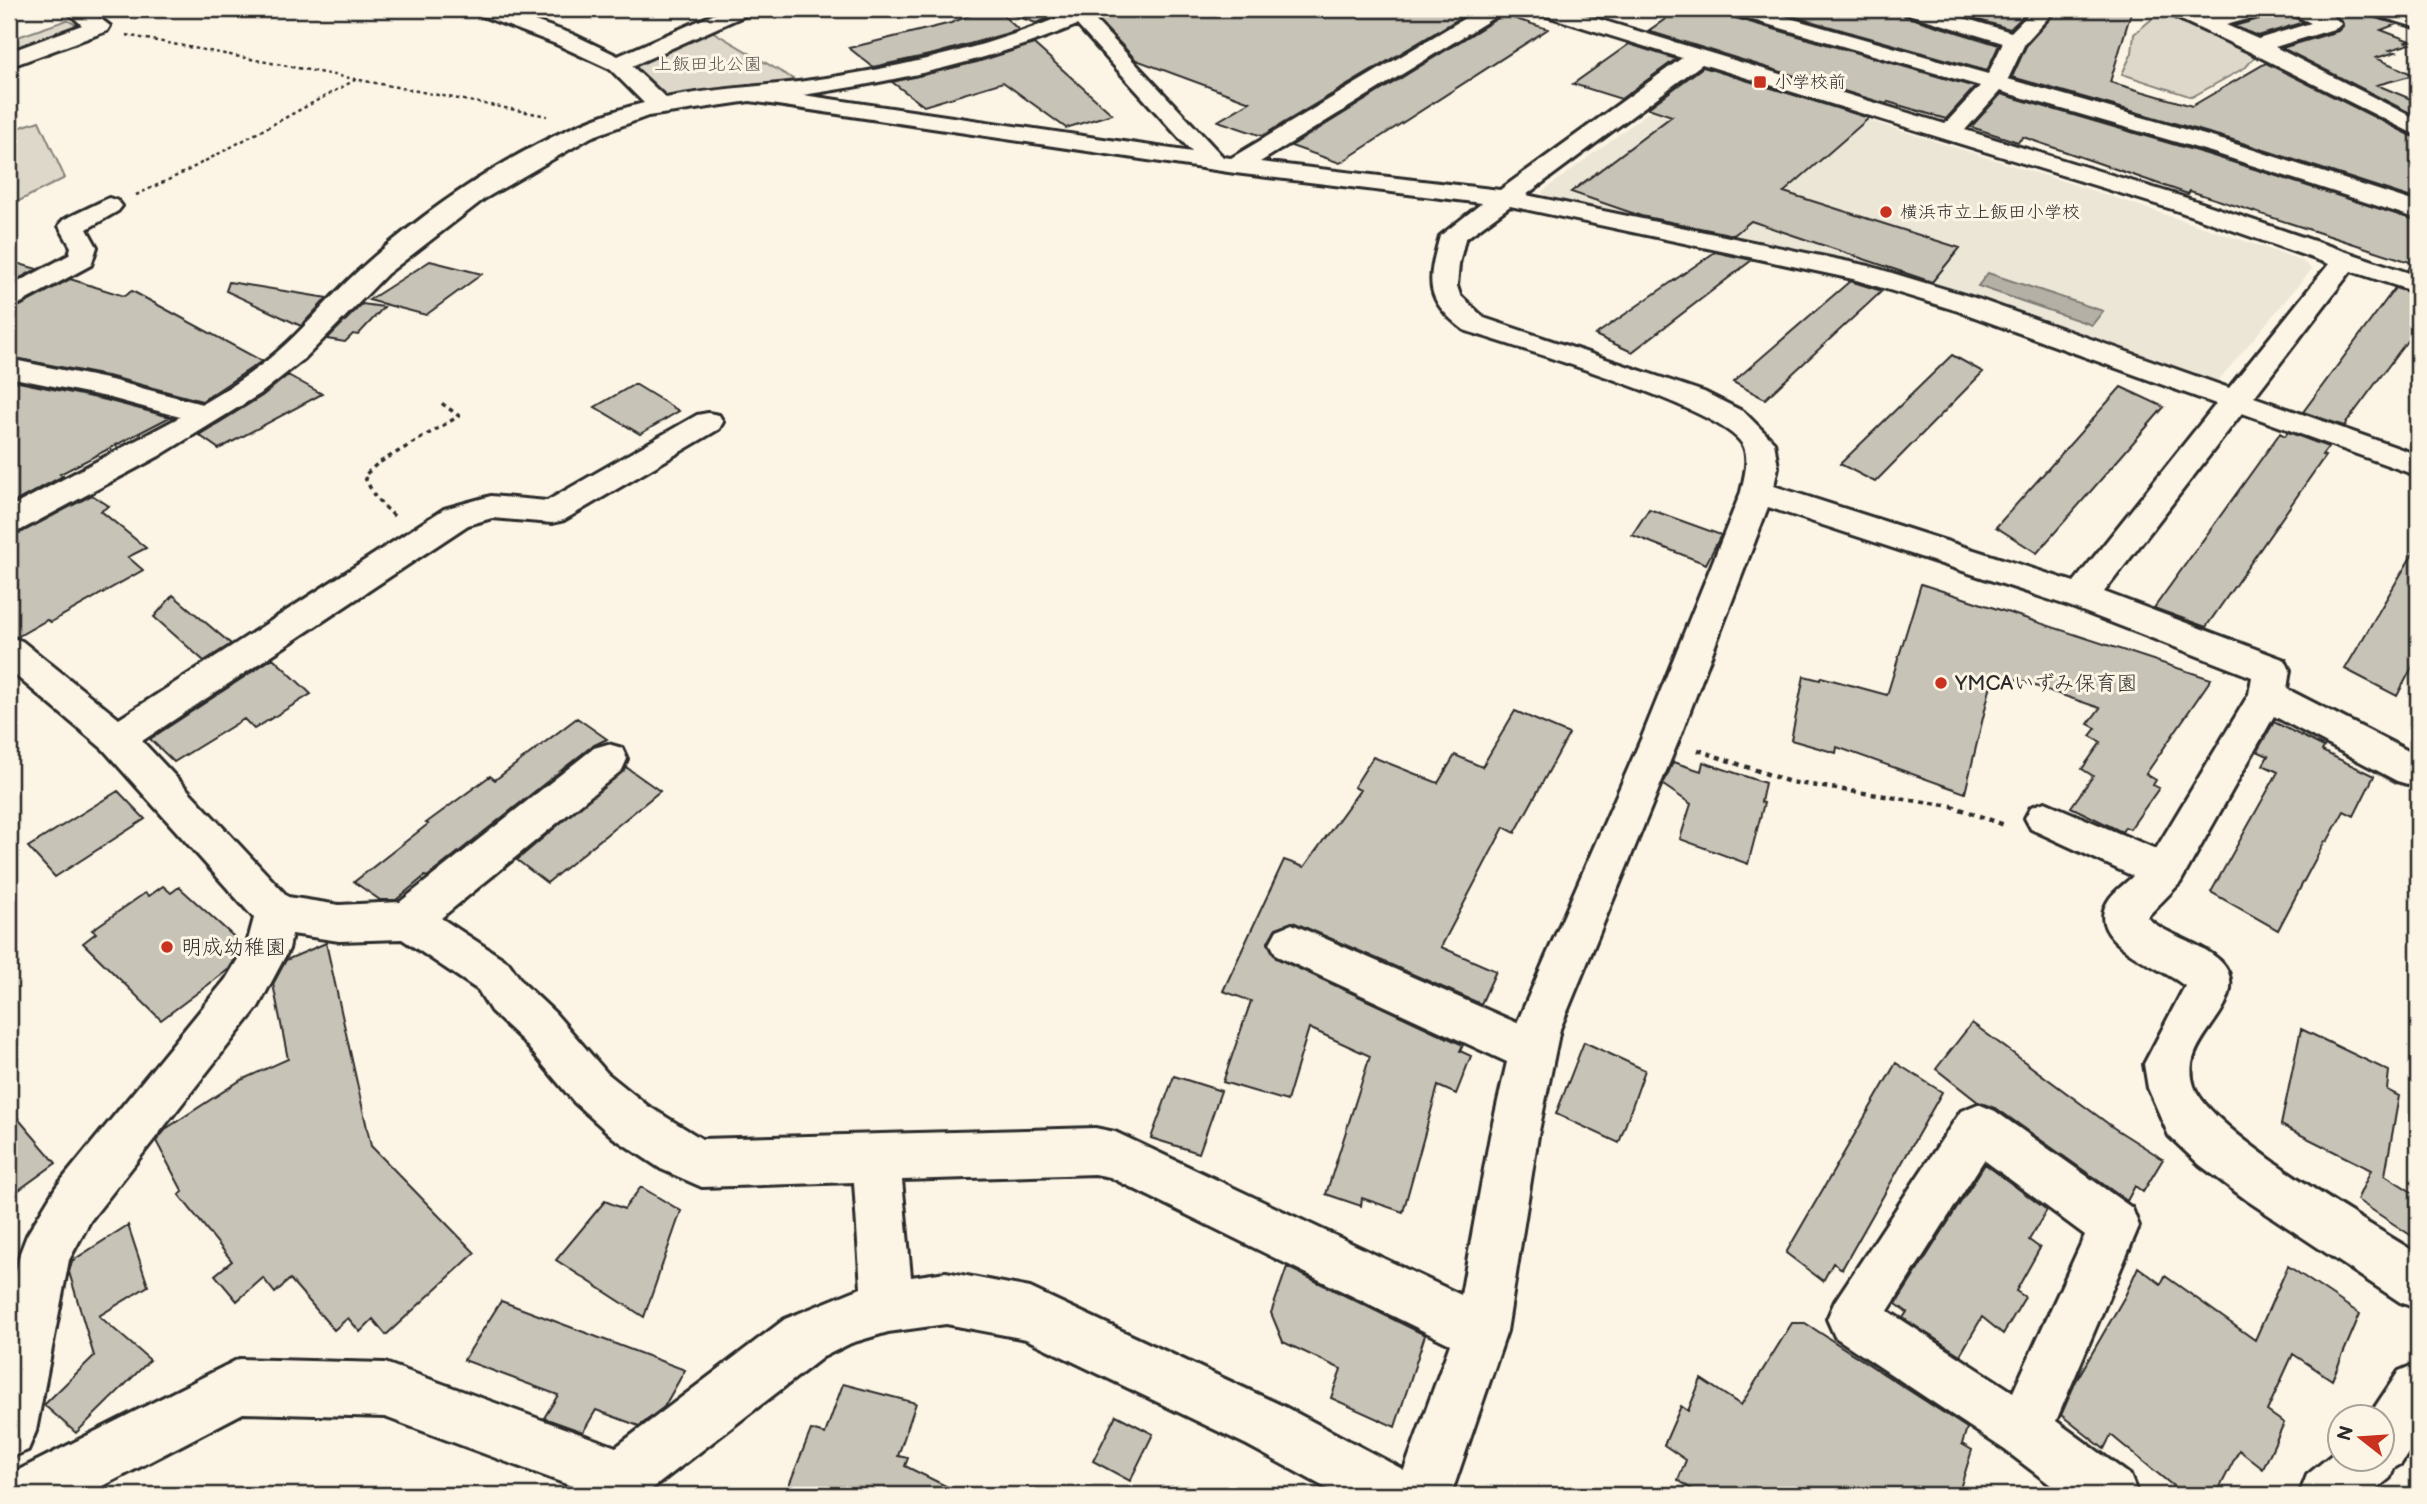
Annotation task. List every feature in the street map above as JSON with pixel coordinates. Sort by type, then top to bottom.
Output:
[{"type":"street","points":[[481,9],[526,24],[618,64],[659,105]]},
{"type":"street","points":[[618,64],[743,9]]},
{"type":"street","points":[[1225,164],[1494,9]]},
{"type":"street","points":[[1544,9],[2184,205],[2418,285]]},
{"type":"street","points":[[1736,9],[2220,148],[2418,211]]},
{"type":"street","points":[[1912,9],[1962,15],[2015,40]]},
{"type":"street","points":[[1950,133],[1995,83],[2015,40],[2046,9]]},
{"type":"street","points":[[2174,9],[2256,46],[2418,129]]},
{"type":"street","points":[[2209,23],[2262,9]]},
{"type":"street","points":[[2256,46],[2330,24],[2297,9]]},
{"type":"street","points":[[2376,9],[2418,22]]},
{"type":"street","points":[[9,522],[207,415],[283,362],[375,270],[444,212],[597,125],[659,105],[831,84],[933,63],[1083,11],[1225,164]]},
{"type":"street","points":[[526,24],[549,14]]},
{"type":"street","points":[[9,60],[98,18]]},
{"type":"street","points":[[1423,1495],[1481,1331],[1537,1029],[1661,737],[1757,492],[1762,467],[1758,442],[1733,419],[1693,398],[1474,324],[1452,308],[1442,280],[1453,236],[1699,56]]},
{"type":"street","points":[[751,94],[1225,164],[1507,198],[1859,272],[1968,305],[2418,466]]},
{"type":"street","points":[[9,298],[82,260],[84,247],[72,226],[109,206]]},
{"type":"street","points":[[2081,597],[2346,260]]},
{"type":"street","points":[[9,368],[111,389],[207,415]]},
{"type":"street","points":[[117,738],[456,517],[491,507],[552,512],[708,422]]},
{"type":"street","points":[[1757,492],[2081,597],[2272,670],[2267,695],[2165,871],[2125,911],[2127,926],[2138,937],[2189,963],[2208,979],[2205,996],[2191,1014],[2167,1064],[2171,1088],[2186,1120],[2217,1149],[2256,1177],[2418,1283]]},
{"type":"street","points":[[9,650],[117,738],[276,914],[339,923],[409,920],[493,976],[508,997],[539,1027],[591,1088],[631,1122],[678,1153],[702,1163],[1095,1151],[1115,1155],[1481,1331]]},
{"type":"street","points":[[2267,695],[2411,770]]},
{"type":"street","points":[[409,920],[608,759]]},
{"type":"street","points":[[2045,818],[2165,871]]},
{"type":"street","points":[[9,1432],[45,1253],[73,1204],[242,993],[267,949],[276,914]]},
{"type":"street","points":[[1292,943],[1532,1051]]},
{"type":"street","points":[[2024,1430],[2114,1226],[1978,1127],[1853,1319],[2024,1430],[2110,1495]]},
{"type":"street","points":[[876,1159],[888,1306]]},
{"type":"street","points":[[29,1495],[239,1386],[385,1390],[627,1486],[804,1339],[844,1319],[888,1306],[946,1298],[1030,1314],[1266,1426],[1395,1495]]},
{"type":"street","points":[[2396,1424],[2418,1390]]},
{"type":"street","points":[[2327,1495],[2354,1472]]},
{"type":"path","points":[[98,18],[139,38],[282,63],[356,80],[597,125]]},
{"type":"path","points":[[109,206],[183,173],[356,80]]},
{"type":"path","points":[[419,541],[375,497],[365,476],[377,464],[459,416],[440,402]]},
{"type":"path","points":[[1661,737],[1790,782],[1952,806],[2020,830],[2045,818]]},
{"type":"shaded area","name":"横浜市立上飯田小学校","points":[[1711,71],[2110,196],[2301,260],[2312,269],[2218,381],[2208,380],[1977,298],[1864,264],[1545,197],[1542,192],[1702,72]]},
{"type":"shaded area","points":[[1988,273],[2103,311],[2092,325],[1978,286]]},
{"type":"green space","points":[[2159,13],[2181,16],[2258,53],[2246,67],[2192,97],[2122,74],[2132,53],[2134,34]]},
{"type":"green space","points":[[67,20],[85,29],[9,57],[9,40]]},
{"type":"green space","name":"上飯田北公園","points":[[710,30],[800,83],[665,100],[635,66]]},
{"type":"green space","points":[[39,121],[65,178],[9,206],[9,131]]},
{"type":"building","points":[[985,9],[996,9],[1019,30],[934,54],[873,67],[849,48],[951,23]]},
{"type":"building","points":[[1007,9],[1060,9],[1063,13],[1036,23],[1007,13]]},
{"type":"building","points":[[1110,9],[1475,9],[1262,136],[1218,121],[1250,102],[1136,60],[1097,19],[1106,15]]},
{"type":"building","points":[[1680,9],[1723,9],[1728,16],[1975,87],[1946,119],[1888,102],[1886,104],[1648,31]]},
{"type":"building","points":[[1767,9],[1819,9],[1839,14],[1846,9],[1899,9],[1904,16],[1999,45],[1987,71]]},
{"type":"building","points":[[1941,9],[2031,9],[2010,29]]},
{"type":"building","points":[[2059,9],[2132,9],[2110,82],[2192,106],[2266,63],[2418,139],[2418,200],[2230,139],[2012,77],[2027,44]]},
{"type":"building","points":[[2275,9],[2284,9],[2289,15],[2304,22],[2258,36],[2234,26],[2270,16]]},
{"type":"building","points":[[2320,9],[2363,9],[2368,16],[2397,24],[2381,30],[2410,41],[2406,42],[2410,44],[2376,58],[2414,75],[2377,85],[2418,102],[2418,117],[2282,48],[2338,31],[2343,26],[2337,17]]},
{"type":"building","points":[[1503,15],[1548,29],[1340,163],[1291,146]]},
{"type":"building","points":[[1034,44],[1112,114],[1066,128],[1003,82],[924,106],[892,82],[977,62]]},
{"type":"building","points":[[1629,44],[1676,59],[1621,99],[1573,84]]},
{"type":"building","points":[[1703,67],[1869,118],[1784,192],[1960,248],[1932,282],[1751,221],[1734,235],[1641,216],[1571,192],[1672,116],[1648,108]]},
{"type":"building","points":[[2001,94],[2210,155],[2418,221],[2418,273],[2408,270],[2413,263],[2190,191],[2188,194],[2023,137],[2018,142],[1971,127]]},
{"type":"building","points":[[1715,252],[1752,260],[1632,352],[1595,335]]},
{"type":"building","points":[[9,261],[37,269],[9,284]]},
{"type":"building","points":[[430,261],[482,274],[426,315],[369,300]]},
{"type":"building","points":[[70,279],[124,296],[132,291],[262,361],[202,401],[112,377],[9,357],[9,308],[20,306]]},
{"type":"building","points":[[1850,281],[1882,291],[1765,399],[1733,382]]},
{"type":"building","points":[[229,282],[327,298],[301,326],[226,291]]},
{"type":"building","points":[[2395,288],[2418,295],[2418,326],[2344,426],[2303,412]]},
{"type":"building","points":[[362,304],[384,307],[358,335],[353,334],[345,342],[327,339]]},
{"type":"building","points":[[1952,355],[1983,372],[1875,482],[1840,464]]},
{"type":"building","points":[[288,375],[322,394],[219,449],[199,435],[262,396]]},
{"type":"building","points":[[9,380],[106,400],[170,417],[60,474],[63,476],[9,505]]},
{"type":"building","points":[[635,384],[679,411],[640,434],[595,407]]},
{"type":"building","points":[[2121,387],[2164,407],[2037,553],[1996,527]]},
{"type":"building","points":[[2288,432],[2328,447],[2322,455],[2325,456],[2206,627],[2154,608],[2280,433],[2285,436]]},
{"type":"building","points":[[92,495],[109,506],[101,511],[146,548],[128,557],[143,570],[51,622],[47,620],[17,637],[9,635],[9,535],[22,532]]},
{"type":"building","points":[[1649,509],[1721,535],[1706,564],[1632,535]]},
{"type":"building","points":[[2418,545],[2418,656],[2397,696],[2345,669]]},
{"type":"building","points":[[1921,584],[2211,679],[2146,774],[2156,780],[2153,785],[2159,788],[2130,829],[2125,827],[2122,832],[2071,807],[2093,776],[2082,769],[2101,742],[2090,736],[2096,728],[2088,724],[2100,708],[1994,672],[1965,793],[1837,747],[1836,753],[1791,740],[1804,676],[1820,680],[1821,677],[1887,695]]},
{"type":"building","points":[[173,595],[231,644],[204,661],[154,617]]},
{"type":"building","points":[[273,658],[311,694],[254,729],[244,719],[174,762],[150,739]]},
{"type":"building","points":[[1515,711],[1569,734],[1515,833],[1504,827],[1441,947],[1496,971],[1481,1004],[1293,922],[1276,928],[1268,942],[1276,958],[1463,1045],[1460,1051],[1471,1056],[1456,1094],[1438,1086],[1403,1212],[1362,1198],[1361,1206],[1326,1194],[1370,1056],[1309,1028],[1287,1101],[1223,1082],[1251,1001],[1223,991],[1284,860],[1304,867],[1360,790],[1354,787],[1373,757],[1438,783],[1455,755],[1482,767]]},
{"type":"building","points":[[577,718],[607,739],[592,746],[396,900],[380,900],[354,882],[428,824],[426,823],[490,776],[495,780]]},
{"type":"building","points":[[2274,722],[2324,747],[2322,751],[2374,776],[2354,816],[2344,811],[2327,842],[2325,841],[2278,930],[2211,892],[2278,772],[2263,765],[2268,756],[2257,751]]},
{"type":"building","points":[[1673,762],[1701,771],[1703,762],[1765,783],[1761,802],[1764,803],[1748,864],[1680,839],[1691,804],[1663,785]]},
{"type":"building","points":[[626,767],[660,791],[547,883],[517,860]]},
{"type":"building","points":[[118,791],[145,819],[55,877],[28,847]]},
{"type":"building","points":[[163,886],[171,893],[179,887],[243,945],[229,969],[161,1020],[83,943],[96,933],[92,930],[145,893],[149,896]]},
{"type":"building","points":[[326,943],[371,1146],[475,1253],[386,1335],[373,1319],[360,1332],[348,1318],[334,1330],[290,1279],[275,1293],[263,1278],[237,1301],[215,1275],[232,1261],[179,1195],[183,1192],[156,1141],[167,1128],[241,1080],[288,1059],[273,984],[286,960]]},
{"type":"building","points":[[1972,1023],[2114,1128],[2163,1159],[2143,1192],[2135,1186],[2127,1201],[1997,1109],[1978,1102],[1936,1069]]},
{"type":"building","points":[[2301,1029],[2389,1071],[2387,1090],[2399,1096],[2385,1175],[2418,1196],[2418,1240],[2357,1200],[2371,1170],[2281,1125]]},
{"type":"building","points":[[1584,1042],[1645,1070],[1619,1143],[1556,1114]]},
{"type":"building","points":[[1896,1063],[1942,1092],[1842,1269],[1833,1263],[1823,1281],[1786,1253]]},
{"type":"building","points":[[1174,1076],[1221,1091],[1199,1153],[1151,1138]]},
{"type":"building","points":[[9,1108],[56,1163],[9,1197]]},
{"type":"building","points":[[1985,1164],[2047,1210],[2029,1240],[2040,1248],[2016,1291],[2025,1297],[2003,1334],[1982,1317],[1960,1355],[1903,1318],[1907,1312],[1896,1304]]},
{"type":"building","points":[[641,1187],[681,1211],[644,1317],[556,1260],[605,1201],[624,1209]]},
{"type":"building","points":[[128,1225],[148,1286],[99,1316],[150,1360],[76,1433],[44,1405],[94,1356],[69,1272],[72,1261]]},
{"type":"building","points":[[2288,1266],[2360,1314],[2332,1380],[2293,1354],[2267,1411],[2284,1423],[2263,1469],[2239,1450],[2216,1495],[2184,1495],[2111,1435],[2104,1449],[2061,1415],[2076,1381],[2125,1296],[2138,1267],[2161,1284],[2165,1276],[2255,1340]]},
{"type":"building","points":[[1287,1267],[1425,1335],[1395,1427],[1331,1398],[1341,1369],[1283,1342],[1271,1313]]},
{"type":"building","points":[[501,1301],[685,1370],[664,1407],[639,1426],[596,1410],[583,1432],[544,1418],[558,1395],[464,1360]]},
{"type":"building","points":[[1792,1323],[1805,1323],[1967,1428],[1962,1444],[1972,1450],[1958,1495],[1700,1495],[1678,1480],[1686,1460],[1664,1445],[1681,1406],[1688,1411],[1701,1379],[1741,1405]]},
{"type":"building","points":[[843,1384],[916,1403],[898,1456],[908,1458],[905,1466],[964,1495],[785,1495],[811,1430],[825,1434]]},
{"type":"building","points":[[1116,1415],[1153,1434],[1130,1481],[1093,1461]]},
{"type":"place","name":"小学校前","points":[[1760,82]]},
{"type":"place","name":"横浜市立上飯田小学校","points":[[1886,212]]},
{"type":"place","name":"YMCAいずみ保育園","points":[[1941,683]]},
{"type":"place","name":"明成幼稚園","points":[[167,947]]}]
